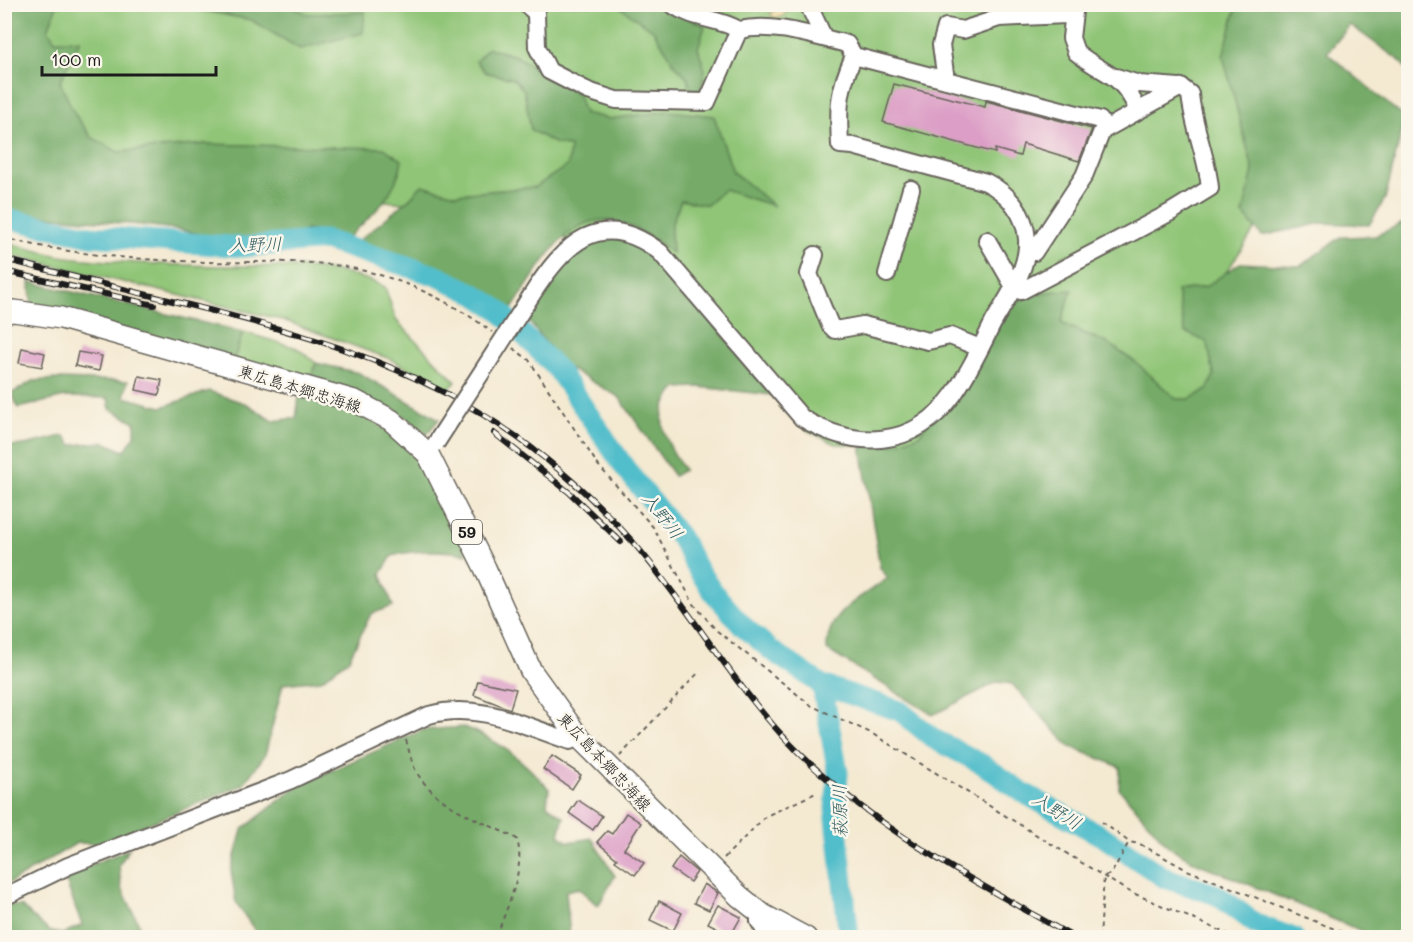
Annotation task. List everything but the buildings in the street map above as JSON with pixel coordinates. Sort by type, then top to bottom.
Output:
[{"type":"main road","name":"東広島本郷忠海線","points":[[4,312],[61,318],[355,400],[391,420],[432,448],[531,671],[577,735],[713,871],[763,915],[806,938]]},
{"type":"street","points":[[526,4],[536,13],[537,47],[549,71],[588,91],[616,100],[707,102],[739,30]]},
{"type":"street","points":[[671,4],[685,14],[712,22],[727,23],[739,30],[755,26],[847,44],[854,56],[1100,120],[1106,128]]},
{"type":"street","points":[[808,4],[824,39]]},
{"type":"street","points":[[987,240],[1013,285],[1021,291],[1171,212],[1210,188],[1208,164],[1192,116],[1190,94],[1181,87],[1139,84],[1116,77],[1076,52],[1071,38],[1074,8]]},
{"type":"street","points":[[946,80],[941,45],[946,27],[963,30],[999,18],[1067,15],[1074,8]]},
{"type":"street","points":[[432,448],[551,264],[568,248],[585,237],[604,231],[622,232],[636,237],[660,252],[802,418],[835,434],[868,441],[904,434],[932,416],[953,395],[1023,267],[1027,251],[1023,223],[1004,191],[975,179],[853,146],[840,145],[838,102],[843,79],[854,56]]},
{"type":"street","points":[[1116,77],[1128,90],[1138,110]]},
{"type":"street","points":[[1027,251],[1034,252],[1084,176],[1102,130],[1181,87]]},
{"type":"street","points":[[887,274],[911,189]]},
{"type":"street","points":[[815,255],[809,274],[830,325],[835,330],[863,325],[928,341],[950,336],[980,348]]},
{"type":"street","points":[[4,897],[68,866],[291,780],[429,715],[460,709],[478,710],[570,741],[577,735]]},
{"type":"street","points":[[763,915],[759,921],[769,938]]},
{"type":"path","points":[[609,768],[700,671]]},
{"type":"path","points":[[812,706],[871,733],[1126,890],[1237,938]]},
{"type":"path","points":[[402,728],[415,770],[431,793],[468,815],[517,839],[521,853],[518,870],[496,938]]},
{"type":"path","points":[[713,871],[742,838],[766,816],[818,792]]},
{"type":"path","points":[[1102,822],[1129,842],[1140,844],[1198,874],[1357,938]]},
{"type":"path","points":[[1104,876],[1111,874],[1129,842]]},
{"type":"path","points":[[1100,938],[1104,876]]},
{"type":"green space","points":[[284,4],[308,14],[365,12],[363,33],[300,49],[251,20],[175,5]]},
{"type":"green space","points":[[4,5],[57,5],[48,30],[55,40],[80,40],[60,82],[74,113],[91,137],[118,152],[204,144],[384,148],[402,160],[395,183],[382,203],[348,237],[306,230],[289,240],[269,244],[233,241],[153,226],[5,211]]},
{"type":"green space","points":[[5,5],[1269,5],[1274,200],[1202,309],[1232,388],[1187,411],[923,448],[836,444],[808,431],[773,395],[639,280],[526,217],[78,166]]},
{"type":"green space","points":[[617,5],[664,5],[705,26],[698,48],[705,70],[699,95],[691,95],[688,78],[675,65],[654,31]]},
{"type":"green space","points":[[1237,5],[1408,5],[1408,71],[1400,61],[1350,25],[1327,53],[1405,118],[1385,199],[1369,225],[1322,223],[1262,236],[1243,214],[1253,170],[1223,56]]},
{"type":"green space","points":[[488,48],[516,56],[577,93],[584,113],[610,119],[668,111],[714,116],[733,172],[774,206],[724,190],[707,205],[681,200],[671,226],[672,253],[642,232],[617,222],[595,221],[576,228],[559,242],[543,262],[510,312],[461,278],[357,242],[407,201],[422,185],[456,194],[535,187],[568,165],[570,147],[554,143],[531,130],[524,90],[513,79],[485,72],[476,61]]},
{"type":"green space","points":[[1408,221],[1408,937],[1376,937],[1197,863],[1169,847],[1119,789],[1120,767],[1069,746],[1012,684],[997,682],[933,715],[827,650],[828,637],[838,616],[856,600],[888,578],[880,568],[861,447],[894,444],[919,435],[1011,303],[1045,292],[1072,290],[1061,323],[1109,344],[1138,364],[1176,399],[1189,399],[1207,390],[1214,375],[1207,342],[1185,332],[1177,291],[1205,287],[1240,263],[1300,266],[1341,237],[1375,236]]},
{"type":"green space","points":[[613,237],[644,247],[663,263],[773,395],[698,387],[677,388],[664,408],[662,419],[667,439],[684,470],[674,476],[619,397],[563,365],[527,319],[564,257],[586,241]]},
{"type":"green space","points":[[5,242],[51,254],[86,259],[165,264],[285,266],[346,273],[366,279],[385,287],[396,320],[456,382],[448,390],[390,359],[283,320],[5,254]]},
{"type":"green space","points":[[30,282],[243,332],[234,359],[31,305]]},
{"type":"green space","points":[[243,332],[297,348],[316,363],[310,380],[234,359]]},
{"type":"green space","points":[[316,363],[359,373],[439,419],[427,434],[394,409],[310,380]]},
{"type":"green space","points":[[57,379],[128,381],[124,397],[162,407],[209,391],[247,404],[273,421],[296,418],[299,396],[372,420],[396,439],[422,468],[442,501],[467,554],[430,551],[392,556],[381,574],[393,606],[371,614],[349,659],[321,680],[283,684],[265,755],[243,785],[99,844],[77,843],[5,886],[5,445],[26,444],[65,436],[72,445],[104,442],[124,451],[135,436],[135,422],[110,409],[108,398],[65,397],[18,408],[12,393],[33,381]]},
{"type":"green space","points":[[464,727],[500,745],[530,769],[549,789],[547,805],[564,817],[559,835],[568,842],[592,838],[615,876],[598,906],[579,888],[566,891],[570,937],[255,938],[254,929],[236,903],[231,871],[242,830],[299,785],[423,730]]},
{"type":"green space","points":[[129,849],[119,865],[121,886],[145,937],[5,937],[6,905],[21,906],[49,931],[62,934],[82,925],[64,876]]},
{"type":"sand","points":[[781,5],[787,5],[789,9],[782,17],[775,18],[770,14]]},
{"type":"waterway","name":"入野川","points":[[4,218],[91,236],[243,247],[325,240],[437,276],[473,293],[499,310],[558,370],[625,468],[680,537],[714,593],[743,626],[772,651],[822,685],[900,711],[934,739],[982,764],[1022,792],[1105,838],[1165,878],[1217,895],[1256,924],[1294,938]]},
{"type":"waterway","name":"萩原川","points":[[822,685],[838,773],[835,809],[849,938]]},
{"type":"railway","points":[[4,259],[226,315],[337,347],[409,375],[498,424],[560,470],[632,541],[670,588],[760,710],[812,765],[846,795],[919,847],[1075,938]]},
{"type":"railway","points":[[4,271],[154,305]]},
{"type":"railway","points":[[494,433],[570,493],[621,542]]}]
